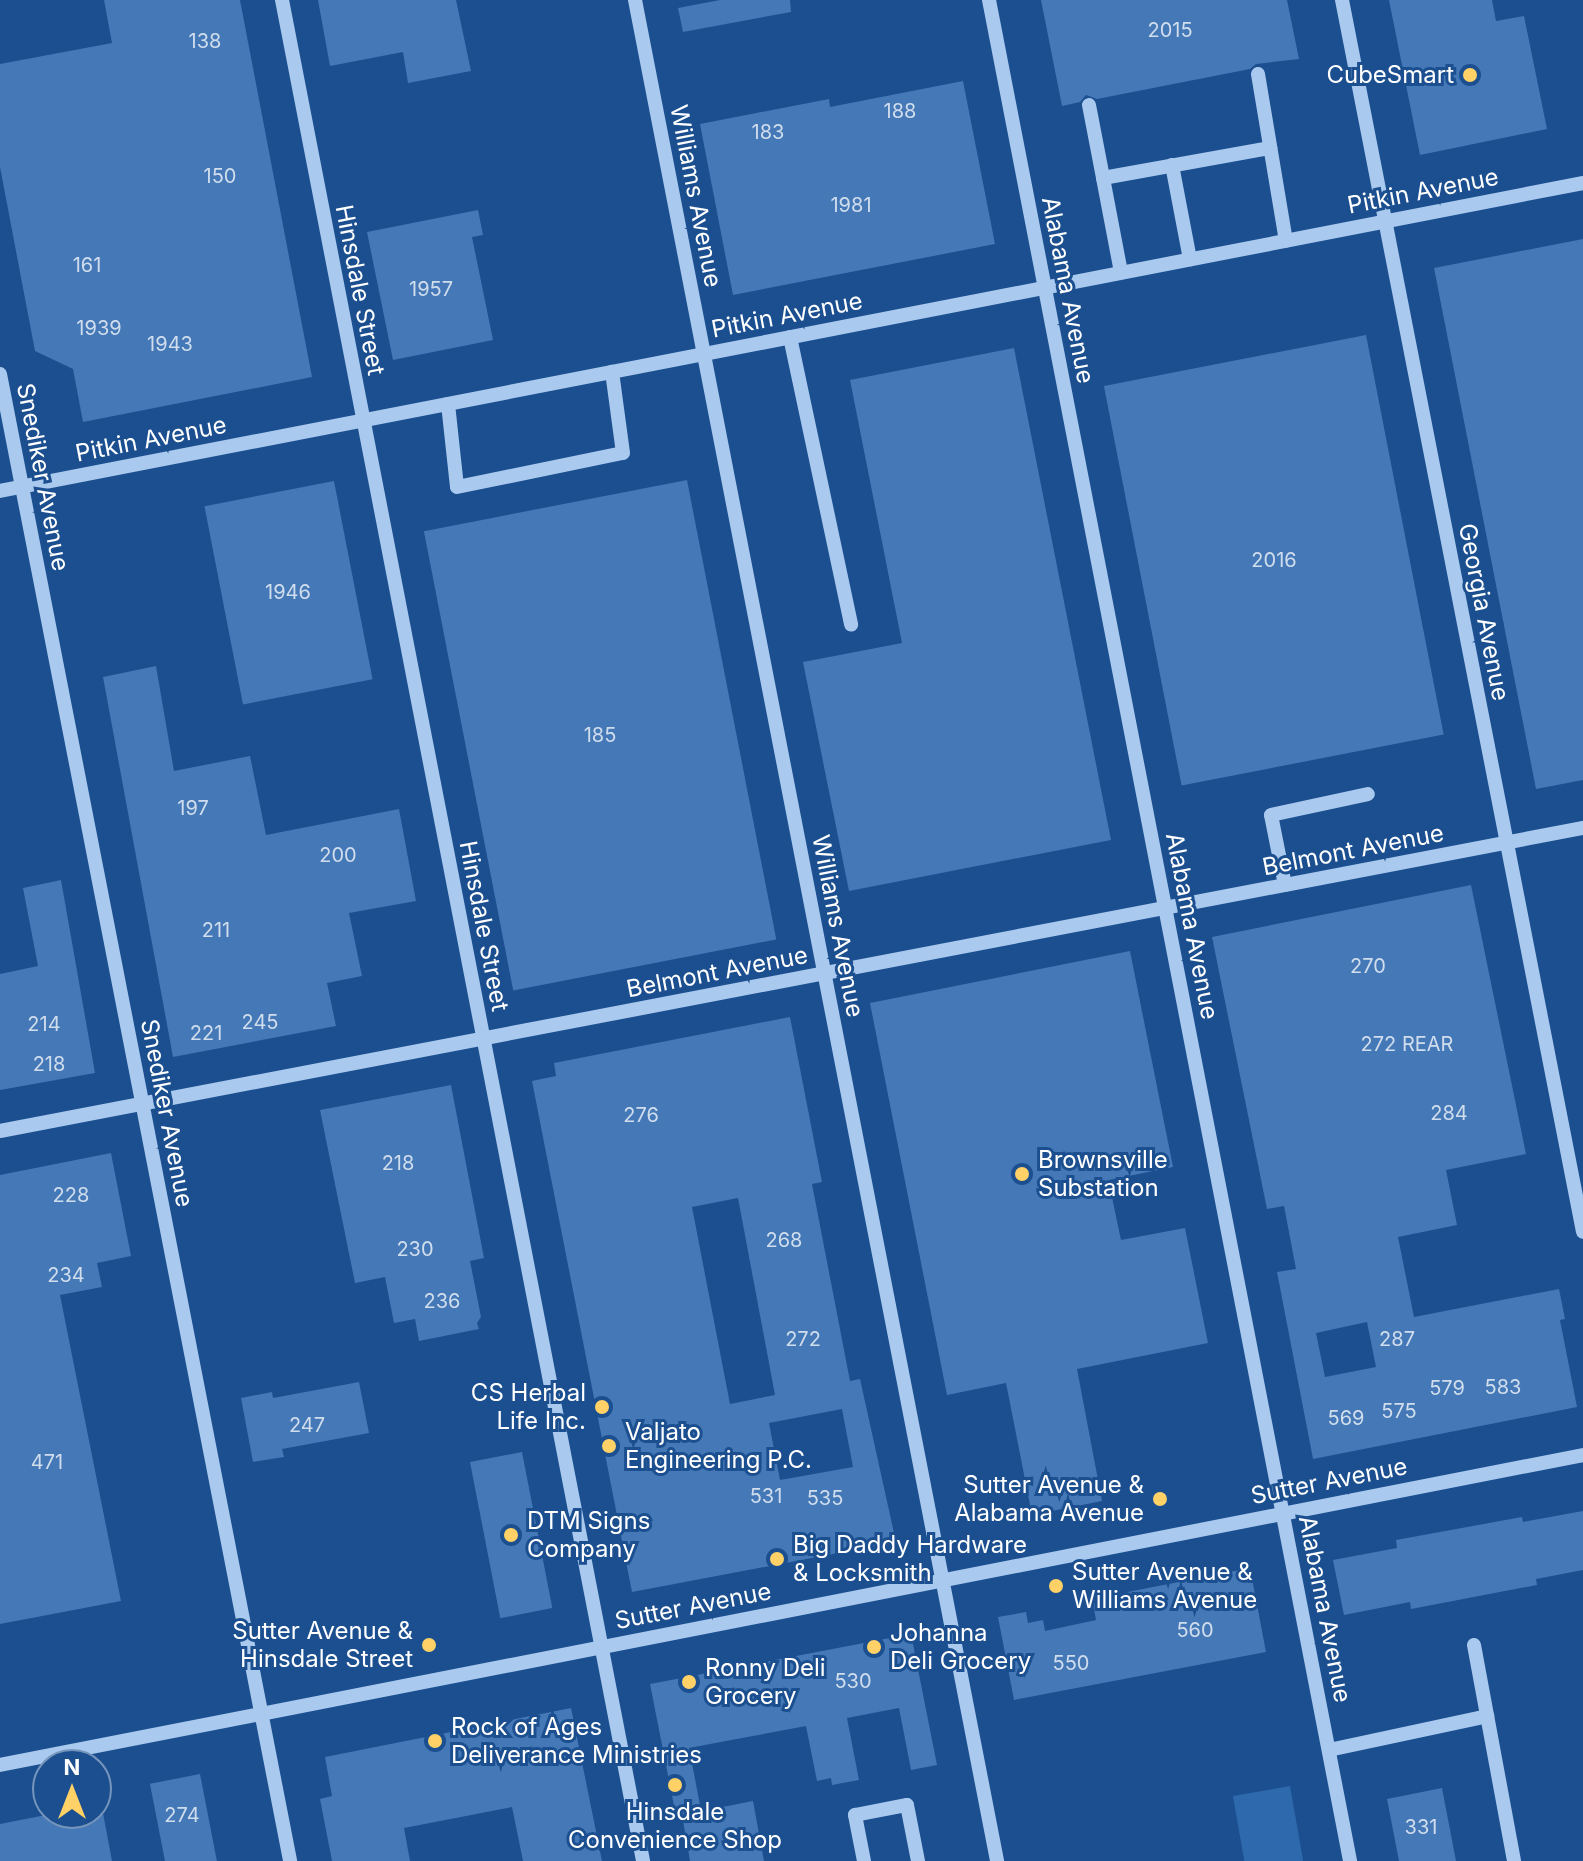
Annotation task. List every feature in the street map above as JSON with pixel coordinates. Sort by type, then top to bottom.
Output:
[{"type":"street","name":"Hinsdale Street","points":[[282,0],[643,1861]]},
{"type":"street","name":"Williams Avenue","points":[[635,0],[997,1861]]},
{"type":"street","name":"Alabama Avenue","points":[[989,0],[1350,1861]]},
{"type":"street","name":"Georgia Avenue","points":[[1342,0],[1583,1232]]},
{"type":"street","points":[[1258,74],[1286,241]]},
{"type":"street","points":[[1089,105],[1121,272]]},
{"type":"street","points":[[1103,178],[1270,148]]},
{"type":"street","points":[[1172,165],[1190,259]]},
{"type":"street","name":"Pitkin Avenue","points":[[0,491],[1583,183]]},
{"type":"street","points":[[790,337],[851,625]]},
{"type":"street","points":[[448,404],[457,487],[623,453],[612,372]]},
{"type":"street","name":"Snediker Avenue","points":[[0,374],[290,1861]]},
{"type":"street","points":[[1285,885],[1271,815],[1368,794]]},
{"type":"street","name":"Belmont Avenue","points":[[0,1131],[1583,828]]},
{"type":"street","name":"Sutter Avenue","points":[[0,1765],[1583,1455]]},
{"type":"street","points":[[1474,1645],[1514,1861]]},
{"type":"street","points":[[1329,1750],[1487,1716]]},
{"type":"street","points":[[864,1861],[855,1815],[907,1805],[918,1861]]},
{"type":"shaded area","points":[[1290,1786],[1303,1861],[1244,1861],[1233,1796]]},
{"type":"building","points":[[104,0],[240,0],[312,377],[83,422],[73,369],[35,351],[0,167],[0,64],[112,43]]},
{"type":"building","points":[[318,0],[456,0],[471,71],[408,83],[403,52],[330,66]]},
{"type":"building","points":[[720,0],[790,0],[791,12],[683,32],[678,8]]},
{"type":"building","points":[[1041,0],[1287,0],[1299,59],[1256,64],[1250,69],[1097,99],[1086,95],[1080,102],[1062,106]]},
{"type":"building","name":"CubeSmart","points":[[1389,0],[1492,0],[1496,21],[1524,16],[1547,129],[1420,155]]},
{"type":"building","points":[[963,81],[995,244],[733,295],[700,124],[829,99],[830,107]]},
{"type":"building","points":[[478,210],[483,235],[472,237],[493,340],[393,360],[367,232]]},
{"type":"building","points":[[1583,239],[1583,780],[1536,789],[1434,268]]},
{"type":"building","points":[[1366,335],[1444,735],[1182,785],[1104,386]]},
{"type":"building","points":[[1014,348],[1111,840],[849,891],[803,662],[902,643],[850,380]]},
{"type":"building","points":[[687,480],[776,939],[513,991],[424,531]]},
{"type":"building","points":[[334,481],[373,679],[243,704],[204,506]]},
{"type":"building","points":[[156,666],[174,771],[250,756],[266,835],[399,809],[416,901],[349,913],[362,976],[327,983],[336,1026],[173,1057],[103,677]]},
{"type":"building","points":[[61,880],[95,1073],[0,1090],[0,974],[38,966],[23,888]]},
{"type":"building","points":[[1471,885],[1526,1154],[1446,1170],[1457,1225],[1398,1237],[1414,1317],[1559,1289],[1565,1319],[1560,1320],[1577,1407],[1313,1459],[1277,1272],[1296,1269],[1284,1206],[1267,1209],[1212,937]],"holes":[[[1367,1322],[1376,1367],[1325,1377],[1316,1333]]]},
{"type":"building","name":"Brownsville Substation","points":[[1130,951],[1173,1167],[1109,1180],[1113,1202],[1121,1240],[1185,1228],[1208,1343],[1077,1369],[1102,1501],[1032,1515],[1006,1383],[947,1395],[870,1003]]},
{"type":"building","points":[[790,1017],[822,1182],[812,1184],[850,1381],[860,1379],[896,1542],[632,1592],[532,1081],[556,1076],[554,1063]],"holes":[[[738,1198],[775,1395],[730,1404],[692,1207]],[[842,1409],[853,1467],[780,1480],[769,1423]]]},
{"type":"building","points":[[451,1085],[484,1258],[470,1261],[481,1317],[477,1323],[479,1329],[419,1341],[415,1319],[394,1323],[385,1277],[355,1283],[320,1110]]},
{"type":"building","points":[[111,1153],[131,1256],[97,1263],[102,1287],[60,1295],[121,1601],[0,1624],[0,1175]]},
{"type":"building","points":[[359,1382],[369,1433],[282,1449],[284,1457],[253,1462],[241,1398],[272,1392],[273,1398]]},
{"type":"building","name":"DTM Signs Company","points":[[522,1452],[552,1608],[500,1618],[470,1462]]},
{"type":"building","points":[[1583,1511],[1583,1570],[1536,1579],[1537,1585],[1411,1609],[1410,1602],[1344,1615],[1333,1560],[1397,1548],[1396,1540],[1522,1517],[1523,1522]]},
{"type":"building","points":[[1250,1568],[1266,1652],[1014,1700],[998,1617],[1026,1612],[1028,1623],[1043,1620],[1045,1631],[1096,1620],[1092,1599]]},
{"type":"building","points":[[911,1634],[937,1765],[911,1770],[899,1708],[847,1718],[859,1780],[832,1785],[831,1778],[817,1781],[806,1726],[689,1748],[701,1810],[676,1816],[650,1684]]},
{"type":"building","points":[[571,1708],[602,1861],[523,1861],[512,1807],[404,1828],[410,1861],[332,1861],[320,1799],[332,1796],[325,1757]]},
{"type":"building","points":[[200,1774],[217,1861],[165,1861],[150,1784]]},
{"type":"building","points":[[1442,1788],[1456,1861],[1399,1861],[1387,1799]]},
{"type":"building","points":[[753,1801],[764,1861],[690,1861],[682,1815]]},
{"type":"building","points":[[32,1818],[32,1829],[106,1829],[112,1861],[0,1861],[0,1824]]},
{"type":"place","name":"CubeSmart","points":[[1470,75]]},
{"type":"place","name":"Brownsville Substation","points":[[1022,1174]]},
{"type":"place","name":"CS Herbal Life Inc.","points":[[602,1407]]},
{"type":"place","name":"Valjato Engineering P.C.","points":[[609,1446]]},
{"type":"place","name":"Sutter Avenue & Alabama Avenue","points":[[1160,1499]]},
{"type":"place","name":"DTM Signs Company","points":[[511,1535]]},
{"type":"place","name":"Big Daddy Hardware & Locksmith","points":[[777,1559]]},
{"type":"place","name":"Sutter Avenue & Williams Avenue","points":[[1056,1586]]},
{"type":"place","name":"Sutter Avenue & Hinsdale Street","points":[[429,1645]]},
{"type":"place","name":"Johanna Deli Grocery","points":[[874,1647]]},
{"type":"place","name":"Ronny Deli Grocery","points":[[689,1682]]},
{"type":"place","name":"Rock of Ages Deliverance Ministries","points":[[435,1741]]},
{"type":"place","name":"Hinsdale Convenience Shop","points":[[675,1785]]}]
